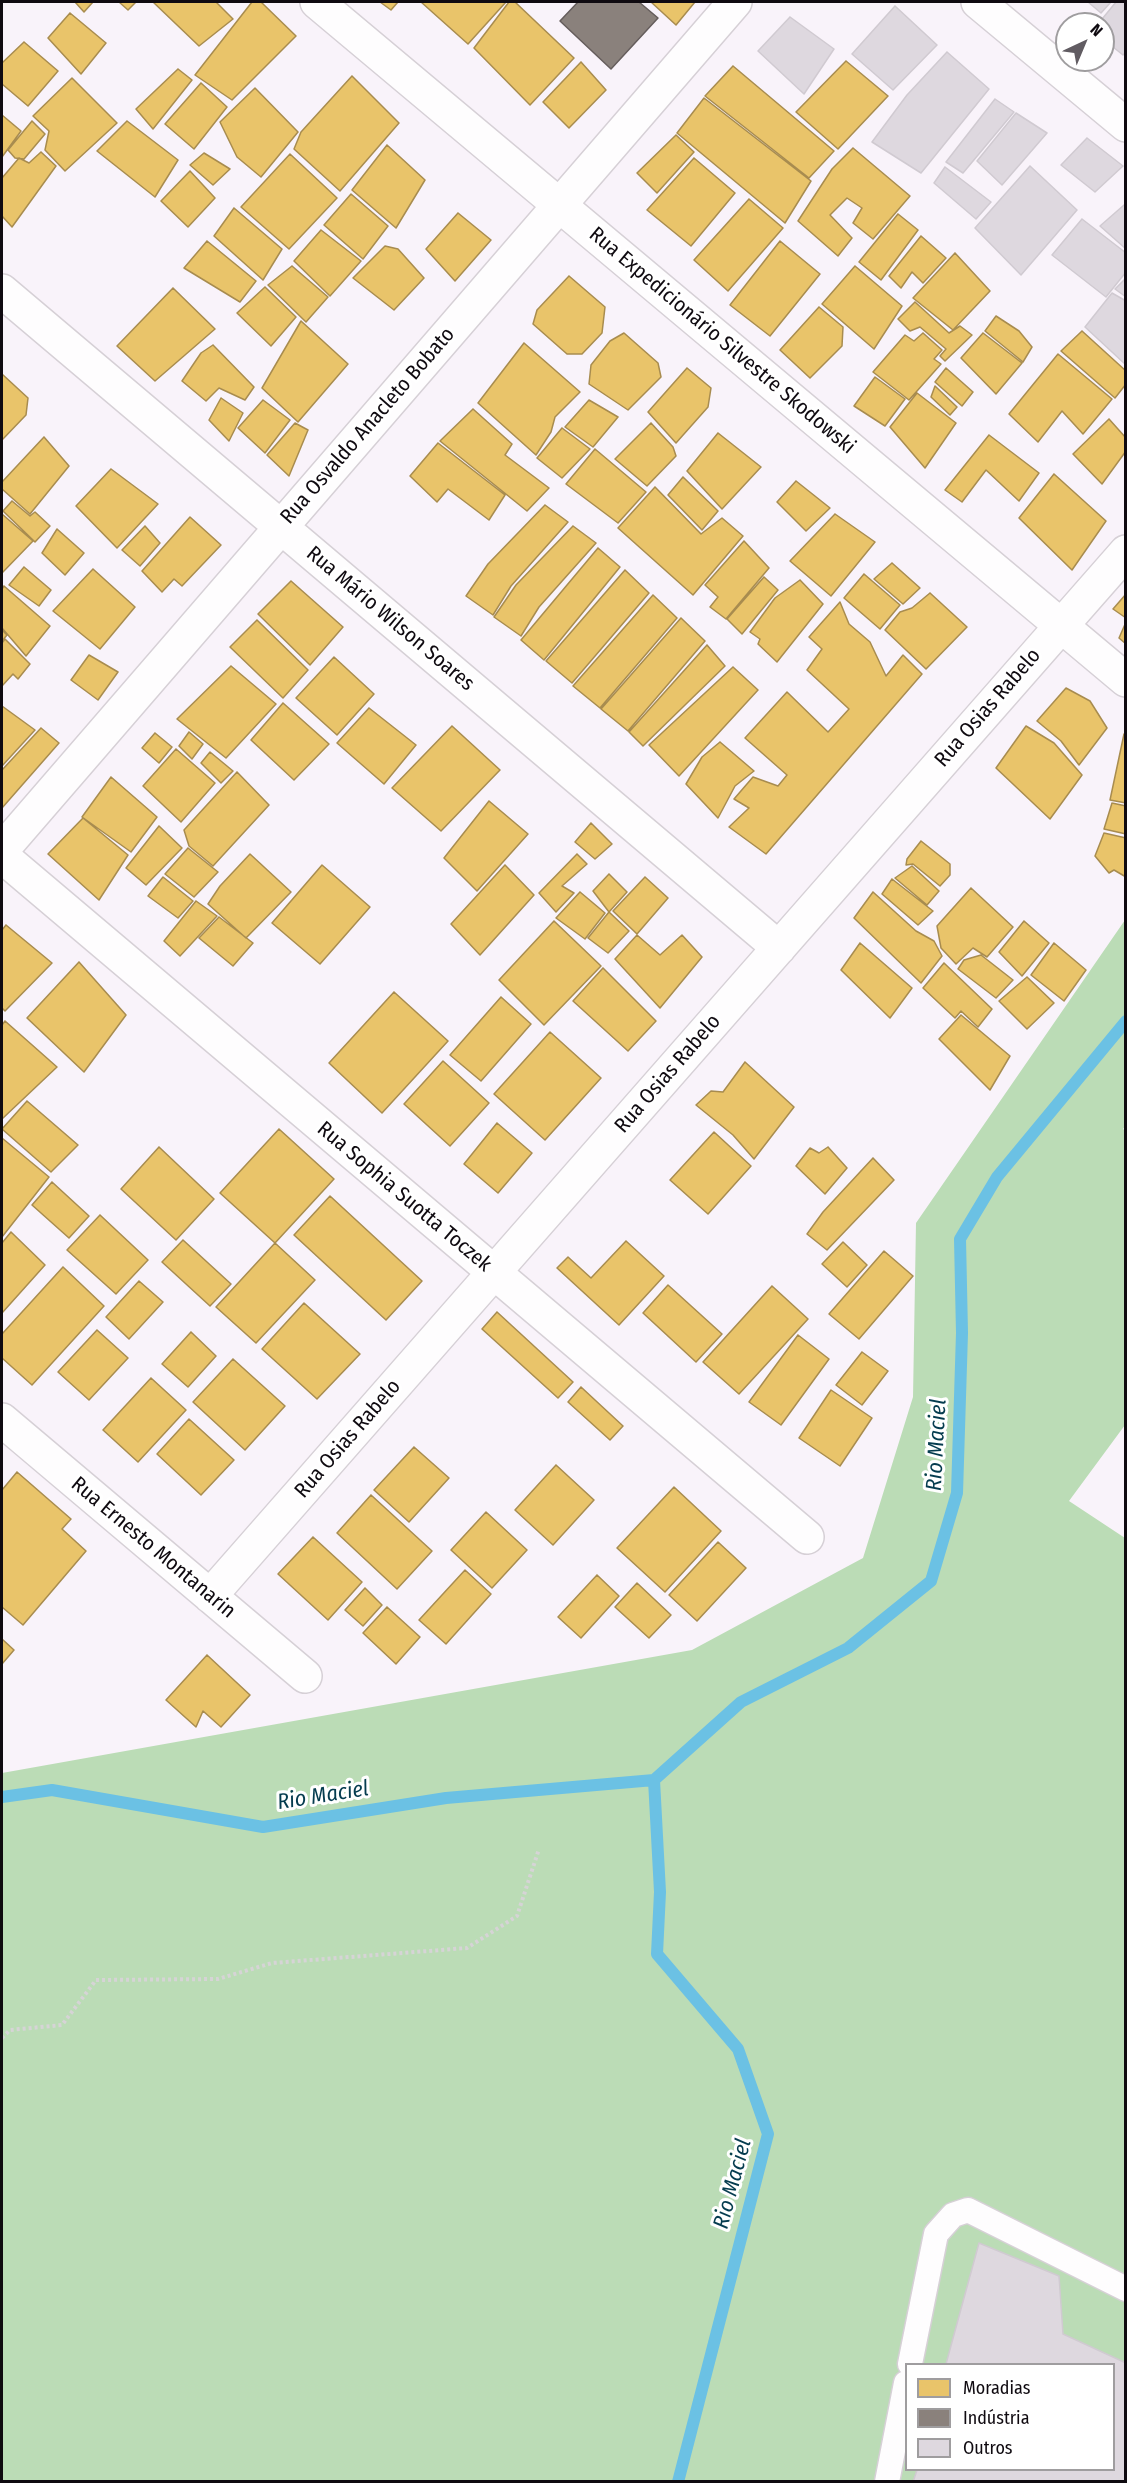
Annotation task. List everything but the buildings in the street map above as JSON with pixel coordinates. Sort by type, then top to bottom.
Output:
[{"type":"street","name":"Rua Expedicionário Silvestre Skodowski","points":[[317,2],[1125,680]]},
{"type":"street","name":"Rua Osvaldo Anacleto Bobato","points":[[2,850],[735,2]]},
{"type":"street","points":[[978,2],[1125,126]]},
{"type":"street","name":"Rua Mário Wilson Soares","points":[[2,291],[778,948]]},
{"type":"street","name":"Rua Osias Rabelo","points":[[210,1596],[1125,552]]},
{"type":"street","name":"Rua Sophia Suotta Toczek","points":[[2,856],[807,1537]]},
{"type":"street","name":"Rua Ernesto Montanarin","points":[[2,1420],[305,1676]]},
{"type":"lane","points":[[910,2363],[936,2234],[953,2215],[968,2210],[1125,2289]]},
{"type":"lane","points":[[886,2481],[905,2388]]},
{"type":"path","points":[[2,2038],[10,2030],[62,2025],[96,1980],[218,1979],[272,1963],[467,1948],[517,1916],[539,1849]]},
{"type":"green space","points":[[1125,920],[1126,1125],[1123,1129],[1126,1131],[1125,1425],[1069,1501],[1125,1538],[1125,2481],[2,2482],[2,1773],[692,1650],[863,1558],[913,1397],[916,1223]]},
{"type":"waterway","name":"Rio Maciel","points":[[2,1797],[52,1790],[263,1827],[446,1798],[654,1780],[741,1702],[848,1648],[931,1581],[957,1493],[962,1333],[960,1239],[997,1177],[1126,1021]]},
{"type":"waterway","name":"Rio Maciel","points":[[654,1780],[660,1892],[657,1954],[738,2049],[768,2134],[678,2482]]}]
